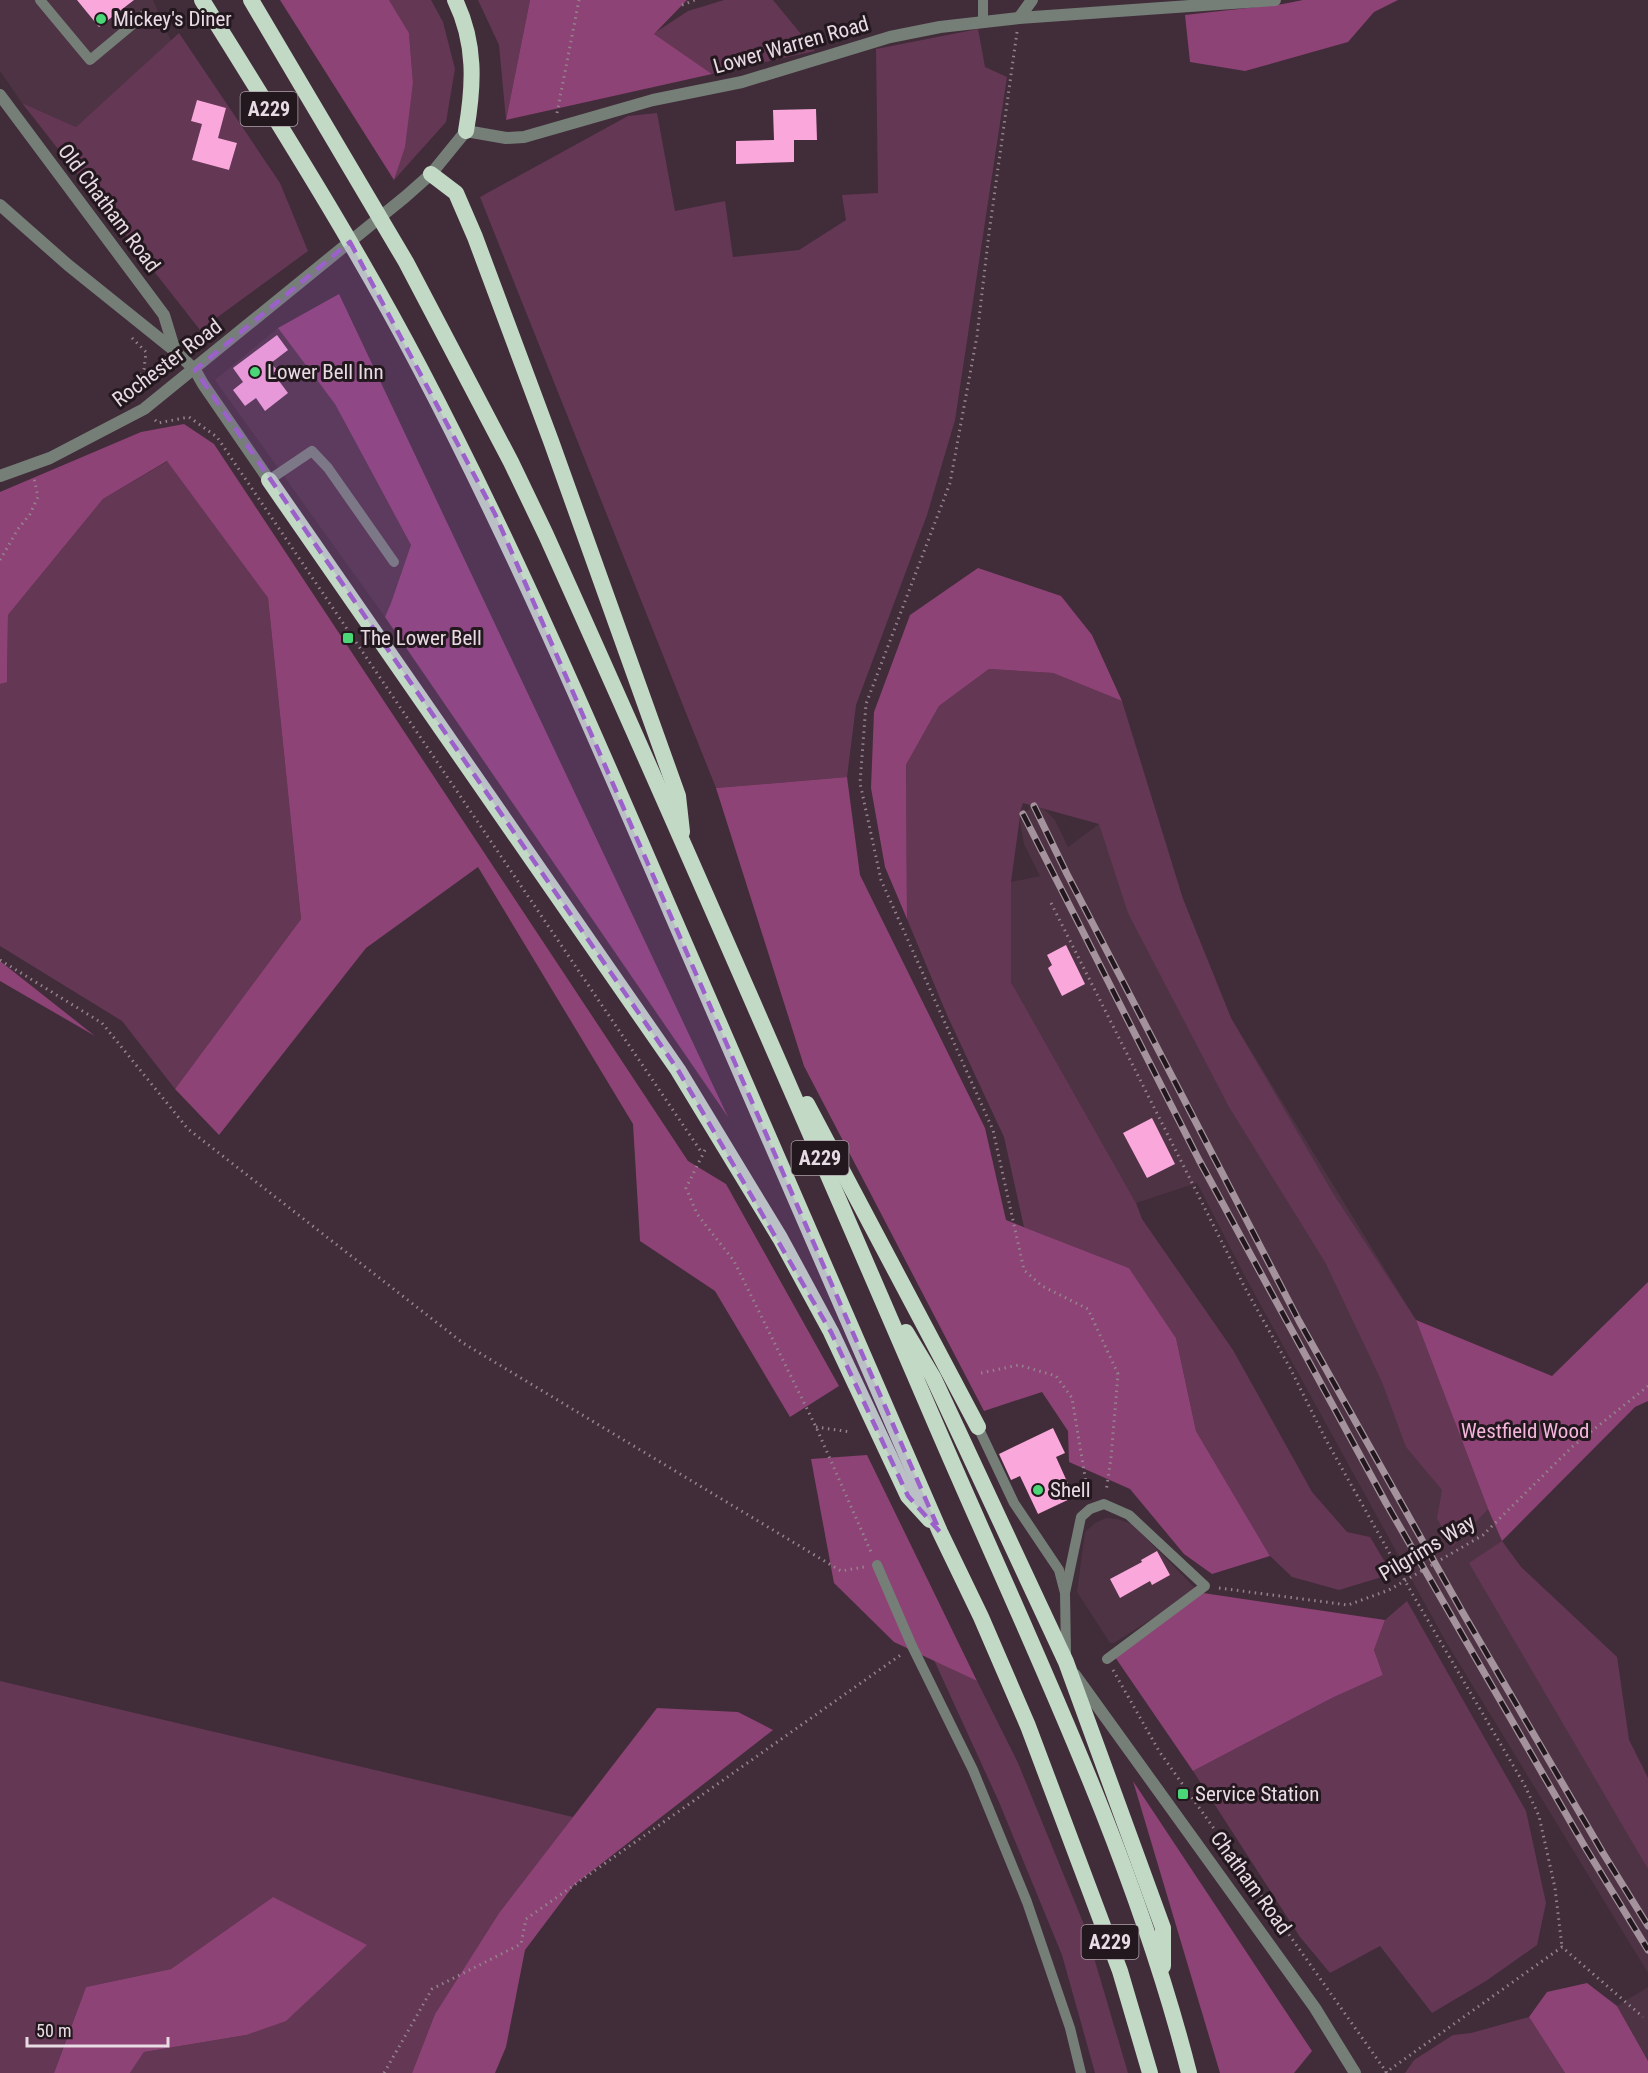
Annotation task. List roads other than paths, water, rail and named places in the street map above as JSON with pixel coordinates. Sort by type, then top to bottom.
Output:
[{"type":"highway","name":"A229","points":[[202,0],[372,280],[420,367],[495,514],[611,774],[940,1532],[981,1617],[1028,1726],[1116,1960],[1150,2073]]},
{"type":"highway","name":"A229","points":[[251,0],[406,262],[511,462],[581,613],[874,1278],[1073,1740],[1124,1865],[1164,1985],[1189,2073]]},
{"type":"highway","points":[[455,0],[469,38],[473,66],[472,96],[466,131]]},
{"type":"highway","points":[[431,174],[456,193],[475,237],[551,441],[678,796],[684,847]]},
{"type":"highway","points":[[269,480],[678,1070],[780,1238],[831,1332],[908,1496],[940,1532]]},
{"type":"highway","points":[[746,989],[978,1427]]},
{"type":"highway","points":[[874,1278],[933,1377],[1066,1662],[1163,1928],[1164,1985]]},
{"type":"street","points":[[1019,18],[1032,0]]},
{"type":"street","name":"Lower Warren Road","points":[[466,131],[506,138],[524,137],[653,100],[742,81],[890,37],[940,27],[1019,18],[1275,0]]},
{"type":"street","name":"Old Chatham Road","points":[[0,94],[164,315],[175,351]]},
{"type":"street","name":"Rochester Road","points":[[0,476],[50,458],[144,409],[195,370],[431,174],[466,131]]},
{"type":"street","points":[[0,205],[68,265],[175,351],[195,370],[269,480]]},
{"type":"street","name":"Chatham Road","points":[[1066,1662],[1315,2008],[1355,2073]]},
{"type":"lane","points":[[40,0],[90,60],[144,15]]},
{"type":"lane","points":[[983,0],[983,23]]},
{"type":"lane","points":[[269,480],[312,451],[328,468],[394,562]]},
{"type":"lane","points":[[978,1427],[1014,1503],[1059,1570],[1065,1593]]},
{"type":"lane","points":[[1066,1662],[1065,1593],[1081,1517],[1090,1509],[1104,1504],[1129,1515],[1205,1586],[1107,1659]]},
{"type":"lane","points":[[877,1565],[912,1646],[973,1770],[1028,1902],[1070,2028],[1082,2073]]},
{"type":"railway","points":[[1034,806],[1299,1321],[1463,1613],[1648,1926]]},
{"type":"railway","points":[[1023,814],[1199,1160],[1386,1503],[1585,1847],[1648,1950]]},
{"type":"place","name":"Mickey's Diner","points":[[101,19]]},
{"type":"place","name":"Lower Bell Inn","points":[[255,372]]},
{"type":"place","name":"The Lower Bell","points":[[348,638]]},
{"type":"place","name":"Shell","points":[[1038,1490]]},
{"type":"place","name":"Service Station","points":[[1183,1794]]},
{"type":"park label","name":"Westfield Wood","points":[[1525,1431]]}]
